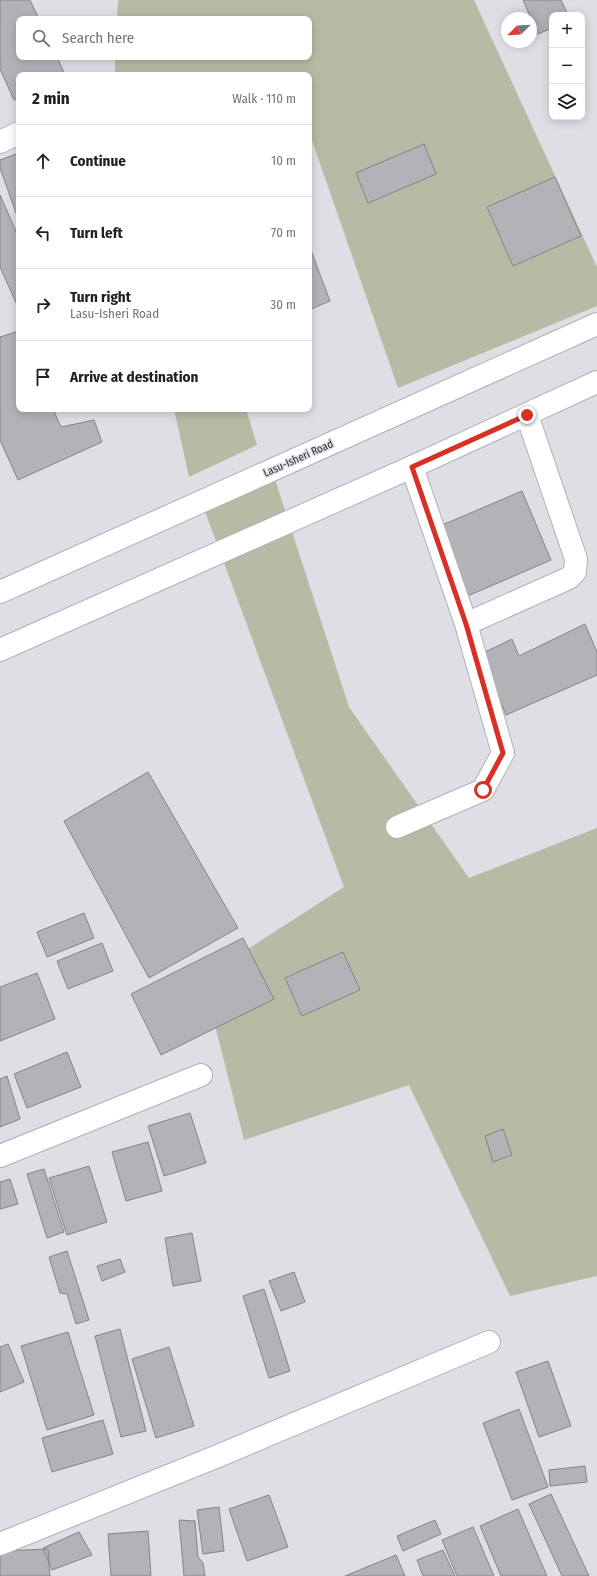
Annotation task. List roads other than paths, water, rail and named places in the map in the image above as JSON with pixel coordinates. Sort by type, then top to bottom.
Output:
[{"type":"main road","points":[[0,142],[16,134]]},
{"type":"main road","name":"Lasu-Isheri Road","points":[[0,592],[597,324]]},
{"type":"main road","points":[[0,650],[412,467],[597,382]]},
{"type":"main road","points":[[466,624],[569,578],[575,572],[576,560],[527,415]]},
{"type":"main road","points":[[397,827],[483,790],[503,753],[466,624],[412,467]]},
{"type":"main road","points":[[0,1156],[201,1075]]},
{"type":"main road","points":[[0,1544],[218,1456],[489,1342]]}]
